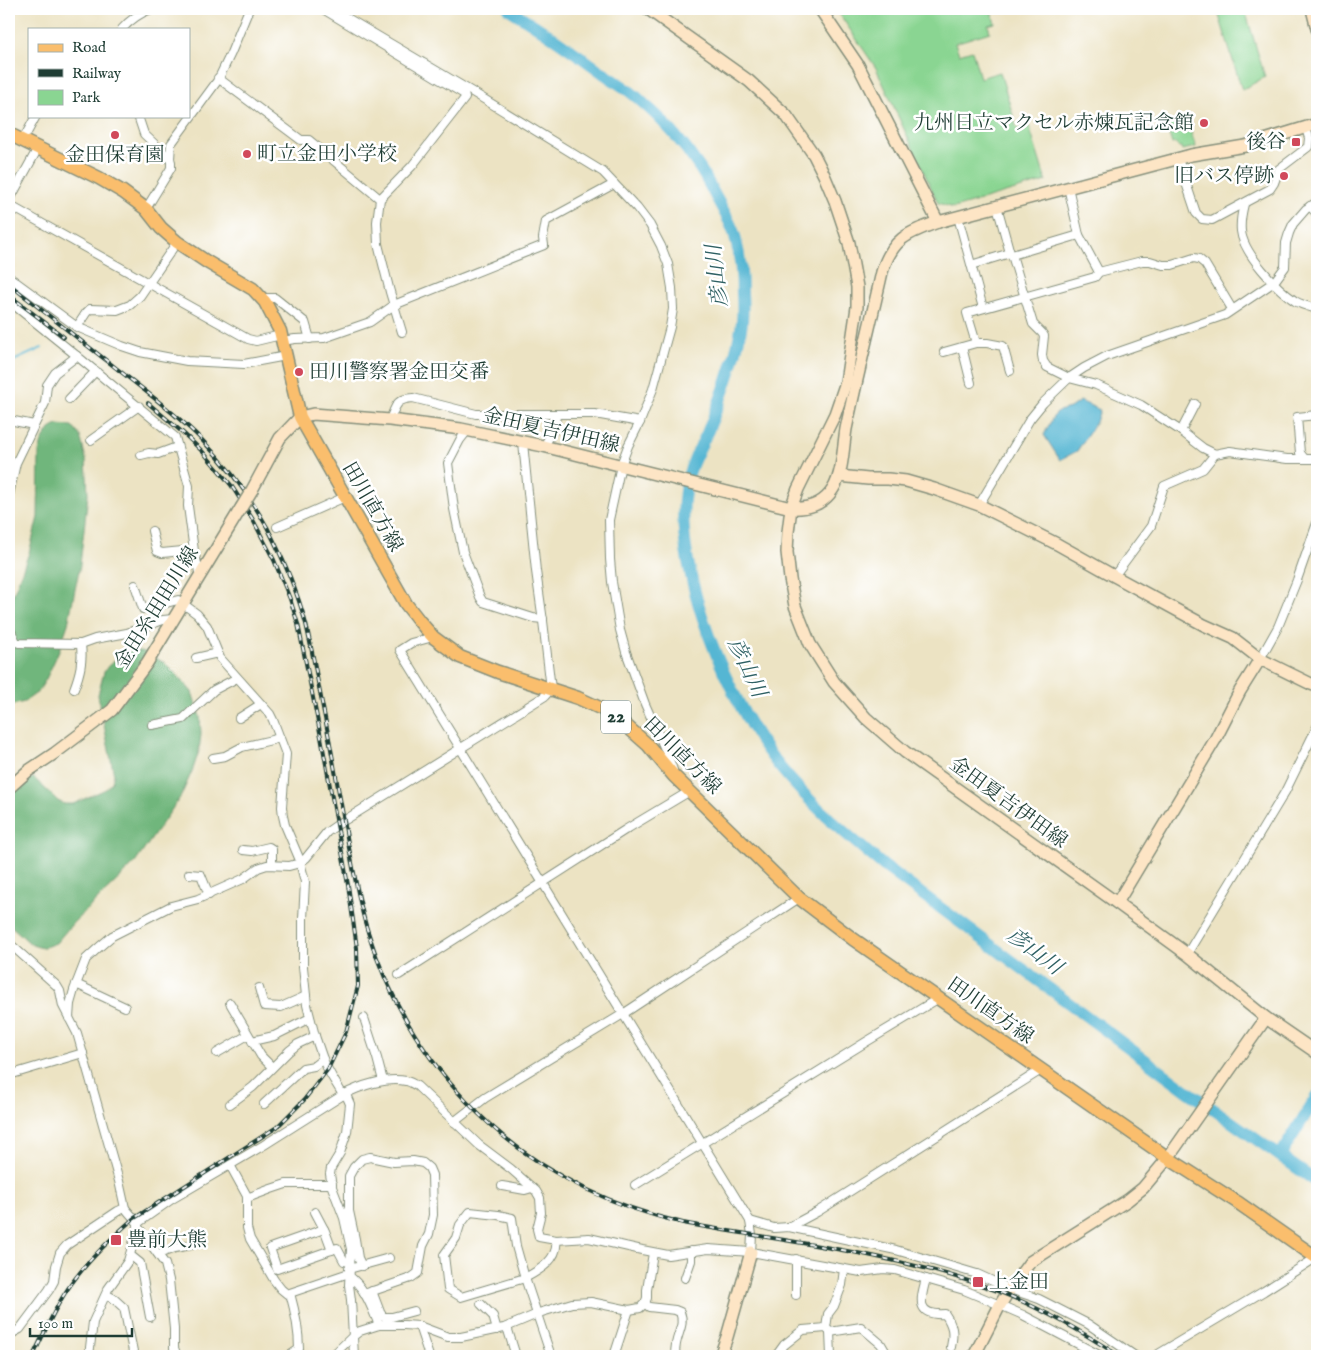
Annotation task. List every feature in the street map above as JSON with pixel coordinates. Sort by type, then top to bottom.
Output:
[{"type":"main road","name":"金田夏吉伊田線","points":[[648,9],[749,81],[786,115],[814,154],[835,201],[849,243],[857,287],[857,307],[846,382],[835,414],[798,489],[786,507],[787,552],[795,606],[810,644],[834,682],[866,718],[905,752],[1187,954],[1263,1021],[1317,1053]]},
{"type":"main road","points":[[820,9],[858,65],[938,222]]},
{"type":"main road","points":[[1312,9],[1317,29]]},
{"type":"main road","points":[[1312,126],[1244,146],[1178,158],[938,222],[914,231],[901,239],[892,248],[882,272],[843,444],[839,476],[906,481],[978,505],[1057,544],[1204,625],[1233,638],[1260,659],[1317,686]]},
{"type":"main road","name":"田川直方線","points":[[9,134],[124,192],[146,209],[161,228],[177,242],[253,289],[265,302],[280,331],[300,417],[406,604],[433,637],[460,657],[578,698],[612,714],[648,745],[674,776],[799,898],[853,940],[1168,1158],[1237,1202],[1317,1257]]},
{"type":"main road","name":"金田夏吉伊田線","points":[[300,417],[313,414],[390,420],[467,430],[546,447],[786,507],[803,508],[825,499],[834,488],[839,476]]},
{"type":"main road","name":"金田糸田田川線","points":[[9,788],[28,771],[112,710],[147,663],[242,508],[280,438],[300,417]]},
{"type":"main road","points":[[1117,903],[1206,755],[1240,691],[1260,659]]},
{"type":"main road","points":[[974,1356],[1000,1304],[1030,1262],[1128,1200],[1143,1188],[1168,1158],[1263,1021]]},
{"type":"main road","points":[[720,1356],[730,1330],[751,1252]]},
{"type":"street","points":[[123,28],[140,10],[151,9]]},
{"type":"street","points":[[190,117],[218,78],[231,53],[249,9]]},
{"type":"street","points":[[323,9],[405,55],[603,172],[637,208],[650,225],[660,246],[668,264],[672,288],[673,308],[670,327],[654,389],[628,446],[609,520],[612,582],[620,630],[626,652],[668,756],[674,776]]},
{"type":"street","points":[[332,9],[464,94],[465,98],[412,166],[380,199],[377,222],[378,244],[402,332]]},
{"type":"street","points":[[761,9],[781,9]]},
{"type":"street","points":[[218,78],[301,140],[309,140],[380,199]]},
{"type":"street","points":[[23,140],[35,118]]},
{"type":"street","points":[[139,118],[144,134],[170,159]]},
{"type":"street","points":[[146,209],[171,168],[171,144],[190,118]]},
{"type":"street","points":[[1178,158],[1196,213],[1202,218],[1212,220],[1270,190],[1279,169],[1308,147],[1312,126]]},
{"type":"street","points":[[9,201],[38,148]]},
{"type":"street","points":[[9,205],[256,342],[282,338],[324,338],[370,322],[394,304],[544,245],[543,238],[546,221],[614,184]]},
{"type":"street","points":[[1068,187],[1079,235],[1099,272]]},
{"type":"street","points":[[1244,204],[1241,233],[1245,246],[1251,255],[1274,282],[1295,301],[1317,309]]},
{"type":"street","points":[[978,505],[1030,419],[1043,403],[1069,378],[1108,356],[1225,315],[1274,282],[1285,267],[1286,243],[1290,228],[1298,216],[1313,204],[1317,214]]},
{"type":"street","points":[[997,206],[1033,324],[1044,336],[1042,355],[1047,367],[1069,378],[1096,385],[1141,405],[1215,454],[1230,452],[1287,459],[1317,459]]},
{"type":"street","points":[[958,217],[983,308]]},
{"type":"street","points":[[971,265],[1079,235]]},
{"type":"street","points":[[77,327],[90,309],[117,310],[130,306],[140,296],[177,242]]},
{"type":"street","points":[[976,343],[967,313],[1095,277],[1099,272],[1142,261],[1172,265],[1194,258],[1199,259],[1205,264],[1232,309]]},
{"type":"street","points":[[9,277],[77,327],[140,352],[187,361],[244,364],[286,356]]},
{"type":"street","points":[[261,298],[274,298],[305,322],[310,338]]},
{"type":"street","points":[[9,302],[96,371],[174,437],[189,486],[188,506],[193,550],[200,576]]},
{"type":"street","points":[[944,352],[976,343],[1003,346],[1010,371]]},
{"type":"street","points":[[962,347],[971,383]]},
{"type":"street","points":[[9,495],[16,463],[45,403],[47,384],[54,373],[77,356]]},
{"type":"street","points":[[69,399],[96,371]]},
{"type":"street","points":[[390,420],[398,403],[403,399],[413,398],[476,414],[595,414],[640,422]]},
{"type":"street","points":[[1181,430],[1195,404]]},
{"type":"street","points":[[91,440],[138,406]]},
{"type":"street","points":[[546,447],[547,440],[555,428],[556,414]]},
{"type":"street","points":[[1304,458],[1300,453],[1297,417],[1317,415]]},
{"type":"street","points":[[9,420],[34,425]]},
{"type":"street","points":[[467,430],[448,463],[454,509],[463,552],[480,597],[483,602],[533,618],[543,619]]},
{"type":"street","points":[[70,1018],[70,1004],[86,959],[96,948],[112,936],[171,906],[198,899],[243,879],[258,868],[267,865],[289,866],[300,863],[327,832],[337,825],[545,696],[551,689],[536,571],[523,443]]},
{"type":"street","points":[[140,455],[158,454],[177,447]]},
{"type":"street","points":[[1114,576],[1151,526],[1164,486],[1203,469],[1215,454]]},
{"type":"street","points":[[277,526],[345,497]]},
{"type":"street","points":[[1260,659],[1278,627],[1317,523]]},
{"type":"street","points":[[152,531],[157,552],[193,550]]},
{"type":"street","points":[[135,585],[143,609],[178,600],[197,614],[207,626],[220,658],[273,720],[286,754],[282,807],[285,825],[300,863],[305,882],[303,967],[310,1018],[323,1059],[332,1077],[350,1104],[347,1132],[330,1174],[344,1218],[351,1249],[349,1270],[354,1356]]},
{"type":"street","points":[[9,627],[16,642],[19,643],[81,644],[95,639],[127,633],[163,620],[173,619]]},
{"type":"street","points":[[433,637],[411,644],[400,650],[750,1221],[752,1235],[751,1252]]},
{"type":"street","points":[[74,690],[79,678],[83,658],[81,644]]},
{"type":"street","points":[[196,658],[218,653]]},
{"type":"street","points":[[152,725],[183,719],[214,690],[237,678]]},
{"type":"street","points":[[239,718],[261,704]]},
{"type":"street","points":[[1187,954],[1286,792],[1317,727]]},
{"type":"street","points":[[213,758],[225,756],[242,747],[280,738]]},
{"type":"street","points":[[399,975],[624,830],[690,791]]},
{"type":"street","points":[[243,850],[252,851],[269,847],[272,849],[272,866]]},
{"type":"street","points":[[189,874],[200,875],[208,895]]},
{"type":"street","points":[[454,1122],[485,1098],[623,1014],[799,898]]},
{"type":"street","points":[[9,943],[57,986],[63,1006],[77,1032],[125,1208],[165,1264],[169,1280],[174,1348],[177,1356]]},
{"type":"street","points":[[76,984],[125,1007]]},
{"type":"street","points":[[259,988],[264,1006],[281,1007],[306,996]]},
{"type":"street","points":[[635,1186],[939,998]]},
{"type":"street","points":[[230,1003],[261,1056],[272,1067]]},
{"type":"street","points":[[217,1053],[250,1038],[274,1036],[310,1018]]},
{"type":"street","points":[[364,1018],[384,1081]]},
{"type":"street","points":[[230,1104],[253,1087],[298,1044],[315,1036]]},
{"type":"street","points":[[9,1075],[83,1053]]},
{"type":"street","points":[[264,1104],[303,1068],[314,1066],[323,1059]]},
{"type":"street","points":[[789,1227],[817,1212],[1041,1070]]},
{"type":"street","points":[[89,1356],[94,1322],[108,1289],[128,1261],[138,1225],[172,1199],[343,1095],[353,1090],[384,1081],[407,1081],[417,1086],[479,1145],[511,1169],[532,1188],[540,1198],[539,1237],[556,1240],[590,1238],[653,1253],[668,1254],[708,1249],[751,1252],[861,1272],[883,1269],[895,1270],[964,1290],[1000,1304],[1100,1356]]},
{"type":"street","points":[[362,1266],[358,1258],[349,1211],[349,1176],[354,1167],[362,1159],[370,1157],[394,1162],[413,1161],[422,1163],[429,1168],[432,1174],[434,1215],[429,1234],[423,1246],[418,1273],[411,1278],[368,1292]]},
{"type":"street","points":[[230,1165],[244,1188],[247,1198],[247,1228],[250,1239],[274,1280],[287,1294],[349,1270],[389,1258]]},
{"type":"street","points":[[247,1198],[270,1188],[286,1184],[332,1184]]},
{"type":"street","points":[[502,1186],[525,1190],[532,1188]]},
{"type":"street","points":[[9,1335],[20,1329],[49,1290],[54,1282],[60,1253],[67,1245],[125,1208]]},
{"type":"street","points":[[316,1212],[332,1250]]},
{"type":"street","points":[[551,1356],[525,1278],[516,1246],[512,1218],[498,1214],[470,1212],[460,1225],[456,1238],[444,1255],[448,1289],[461,1297],[525,1278],[539,1271],[554,1256],[557,1246],[556,1240]]},
{"type":"street","points":[[750,1221],[774,1228],[789,1227],[896,1250],[977,1274],[1010,1289],[1039,1299],[1088,1324],[1135,1356]]},
{"type":"street","points":[[324,1229],[270,1248],[277,1269],[337,1248],[356,1281],[368,1292],[383,1317],[392,1317],[414,1310]]},
{"type":"street","points":[[158,1254],[192,1245]]},
{"type":"street","points":[[685,1278],[691,1261],[691,1252]]},
{"type":"street","points":[[332,1356],[360,1331],[379,1325],[419,1326],[448,1337],[461,1337],[498,1330],[536,1314],[572,1303],[591,1302],[629,1310],[640,1308],[648,1298],[647,1290],[653,1253]]},
{"type":"street","points":[[130,1255],[140,1263],[150,1317]]},
{"type":"street","points":[[1155,1356],[1317,1257]]},
{"type":"street","points":[[796,1259],[796,1296]]},
{"type":"street","points":[[831,1356],[828,1314],[834,1306],[842,1285],[844,1269]]},
{"type":"street","points":[[926,1278],[921,1297],[922,1304],[925,1310],[933,1314],[946,1314],[952,1325],[951,1347]]},
{"type":"street","points":[[368,1292],[379,1325]]},
{"type":"street","points":[[289,1356],[299,1349],[298,1333],[290,1293]]},
{"type":"street","points":[[107,1295],[124,1308],[134,1356]]},
{"type":"street","points":[[645,1303],[649,1307],[680,1312],[682,1326],[676,1344],[676,1356]]},
{"type":"street","points":[[481,1304],[493,1316],[498,1330]]},
{"type":"street","points":[[614,1356],[629,1310]]},
{"type":"street","points":[[419,1326],[429,1356]]},
{"type":"street","points":[[507,1327],[516,1356]]},
{"type":"street","points":[[776,1356],[784,1345],[803,1330],[861,1327],[881,1344],[888,1356]]},
{"type":"green space","points":[[836,9],[997,9],[991,11],[995,23],[988,25],[990,32],[955,43],[959,54],[972,50],[980,78],[1000,72],[1017,129],[1029,126],[1046,181],[954,208],[938,203],[876,68]]},
{"type":"green space","points":[[1217,9],[1245,10],[1265,77],[1242,90]]},
{"type":"green space","points":[[1183,118],[1184,122],[1187,121],[1196,147],[1182,150],[1176,143],[1172,144],[1166,125]]},
{"type":"green space","points":[[57,425],[72,426],[80,436],[86,459],[88,494],[80,565],[68,624],[46,679],[38,692],[24,702],[9,706],[9,605],[29,553],[38,517],[39,452],[42,441],[50,429]]},
{"type":"green space","points":[[131,651],[142,651],[165,663],[192,692],[200,717],[201,734],[199,751],[193,769],[181,796],[135,863],[73,923],[56,943],[42,948],[32,945],[9,924],[9,797],[23,782],[34,778],[58,801],[64,804],[73,804],[106,789],[112,782],[114,775],[98,695],[104,672],[108,666],[123,654]]},
{"type":"water","points":[[1080,401],[1100,410],[1096,422],[1077,451],[1060,460],[1044,435],[1053,417],[1059,411],[1070,408]]},
{"type":"waterway","name":"彦山川","points":[[509,9],[628,90],[657,116],[680,141],[702,171],[735,236],[741,272],[743,309],[741,329],[726,384],[688,475],[685,491],[684,523],[688,559],[696,597],[709,635],[724,673],[760,740],[779,766],[803,793],[884,866],[1186,1090],[1317,1182]]},
{"type":"waterway","points":[[9,363],[42,348]]},
{"type":"waterway","points":[[1280,1156],[1317,1096]]},
{"type":"railway","points":[[9,284],[157,400],[190,429],[229,470],[253,503],[267,527],[289,575],[306,624],[357,890],[376,956],[396,1001],[420,1043],[449,1082],[489,1124],[513,1144],[565,1178],[622,1204],[652,1215],[683,1223],[841,1250],[957,1277],[995,1290],[1043,1311],[1119,1356]]},
{"type":"railway","points":[[9,295],[64,337]]},
{"type":"railway","points":[[33,1356],[67,1290],[89,1261],[115,1235],[133,1219],[277,1127],[304,1100],[328,1069],[346,1032],[358,986],[357,948],[348,885],[321,737],[298,624],[290,599],[274,560],[252,518],[231,485],[203,452],[148,403]]},
{"type":"place","name":"九州日立マクセル赤煉瓦記念館","points":[[1204,123]]},
{"type":"place","name":"金田保育園","points":[[115,135]]},
{"type":"place","name":"後谷","points":[[1296,142]]},
{"type":"place","name":"町立金田小学校","points":[[247,154]]},
{"type":"place","name":"旧バス停跡","points":[[1284,176]]},
{"type":"place","name":"田川警察署金田交番","points":[[299,372]]},
{"type":"place","name":"豊前大熊","points":[[116,1240]]},
{"type":"place","name":"上金田","points":[[978,1282]]}]
